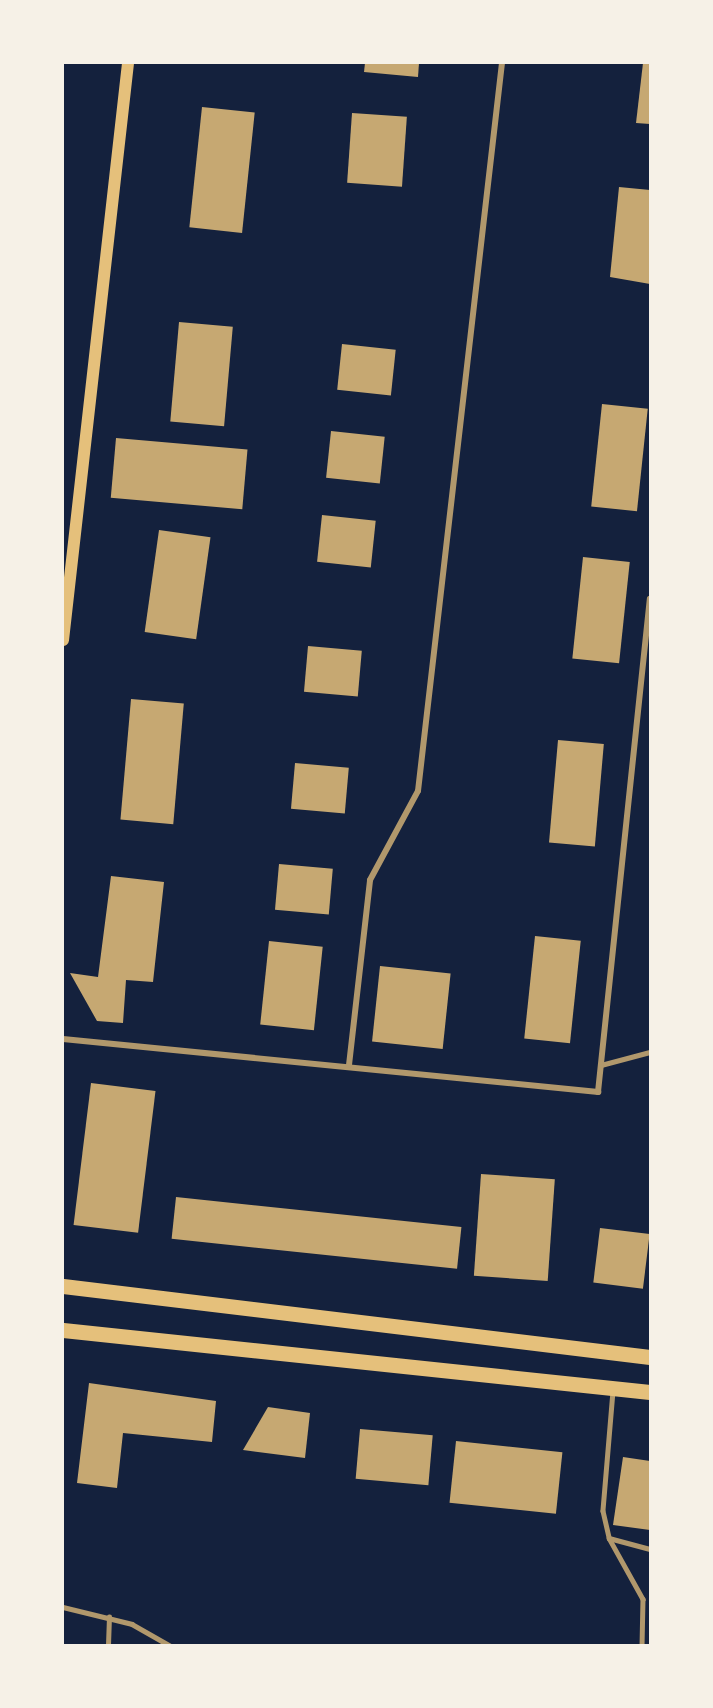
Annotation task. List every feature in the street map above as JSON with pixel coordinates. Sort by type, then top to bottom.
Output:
[{"type":"main road","points":[[63,640],[128,63]]},
{"type":"main road","points":[[63,1286],[650,1357]]},
{"type":"main road","points":[[63,1330],[650,1392]]},
{"type":"street","points":[[349,1065],[370,880],[418,791],[502,63]]},
{"type":"street","points":[[63,1039],[349,1065],[598,1092],[650,599]]},
{"type":"lane","points":[[601,1065],[650,1052]]},
{"type":"lane","points":[[613,1388],[603,1511],[609,1538],[643,1599],[642,1645]]},
{"type":"lane","points":[[609,1538],[650,1549]]},
{"type":"lane","points":[[63,1607],[109,1617],[169,1645]]},
{"type":"lane","points":[[108,1645],[109,1617]]},
{"type":"building","points":[[365,63],[419,63],[418,77],[364,72]]},
{"type":"building","points":[[643,63],[650,63],[650,124],[636,123]]},
{"type":"building","points":[[202,107],[255,113],[242,233],[189,227]]},
{"type":"building","points":[[352,113],[407,117],[402,187],[347,183]]},
{"type":"building","points":[[619,187],[650,190],[650,284],[610,277]]},
{"type":"building","points":[[179,322],[233,327],[224,426],[170,422]]},
{"type":"building","points":[[342,344],[396,350],[391,395],[337,390]]},
{"type":"building","points":[[602,404],[648,409],[637,511],[591,506]]},
{"type":"building","points":[[331,431],[385,437],[380,483],[326,478]]},
{"type":"building","points":[[116,438],[247,450],[242,509],[111,498]]},
{"type":"building","points":[[322,515],[376,521],[371,567],[317,562]]},
{"type":"building","points":[[159,530],[210,537],[196,639],[145,632]]},
{"type":"building","points":[[583,557],[630,562],[619,663],[572,658]]},
{"type":"building","points":[[308,646],[362,651],[358,697],[304,692]]},
{"type":"building","points":[[131,699],[184,704],[173,824],[120,820]]},
{"type":"building","points":[[558,740],[604,744],[595,847],[549,843]]},
{"type":"building","points":[[295,763],[349,768],[345,814],[291,809]]},
{"type":"building","points":[[279,864],[333,869],[329,915],[275,910]]},
{"type":"building","points":[[111,876],[164,882],[153,982],[126,980],[123,1023],[97,1021],[70,973],[98,977]]},
{"type":"building","points":[[535,936],[581,941],[570,1043],[524,1038]]},
{"type":"building","points":[[269,941],[323,947],[314,1030],[260,1025]]},
{"type":"building","points":[[380,966],[451,973],[443,1049],[372,1042]]},
{"type":"building","points":[[91,1083],[156,1091],[138,1233],[74,1225]]},
{"type":"building","points":[[481,1174],[555,1179],[548,1281],[474,1276]]},
{"type":"building","points":[[176,1197],[461,1227],[457,1269],[172,1239]]},
{"type":"building","points":[[600,1228],[650,1234],[643,1289],[593,1283]]},
{"type":"building","points":[[89,1383],[216,1401],[212,1442],[123,1433],[117,1488],[77,1483]]},
{"type":"building","points":[[268,1407],[310,1413],[305,1458],[243,1450]]},
{"type":"building","points":[[360,1429],[433,1435],[428,1485],[356,1479]]},
{"type":"building","points":[[456,1441],[562,1452],[556,1514],[450,1503]]},
{"type":"building","points":[[623,1457],[650,1461],[650,1530],[613,1525]]}]
